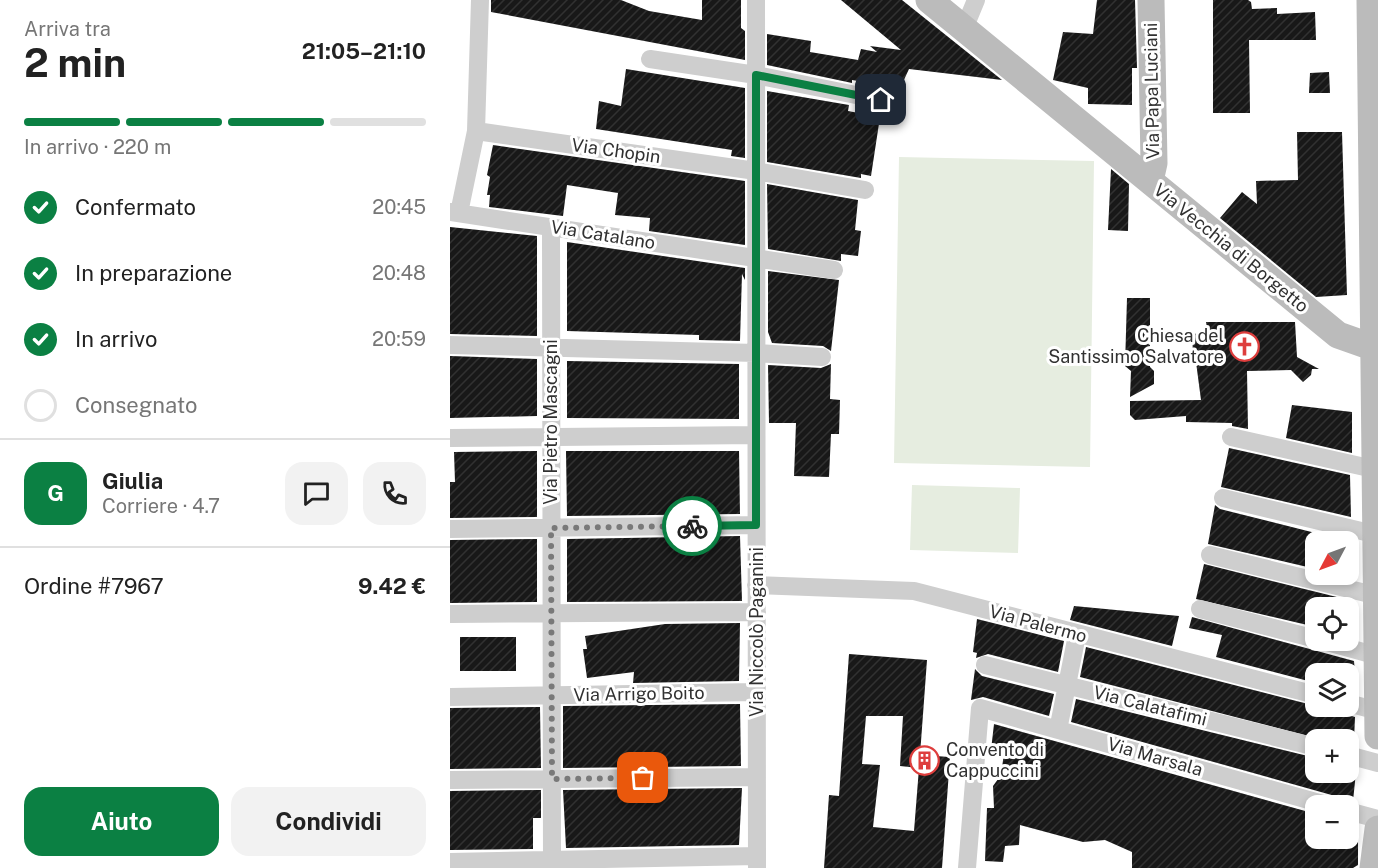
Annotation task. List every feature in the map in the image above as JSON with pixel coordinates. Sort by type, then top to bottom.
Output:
[{"type":"main road","name":"Via Papa Luciani","points":[[1150,181],[1154,163],[1151,0]]},
{"type":"main road","points":[[1370,0],[1375,287],[1372,347],[1376,410],[1378,736]]},
{"type":"main road","name":"Via Vecchia di Borgetto","points":[[933,2],[1338,334],[1372,347]]},
{"type":"main road","points":[[1373,868],[1378,830]]},
{"type":"street","points":[[454,213],[476,130],[480,0]]},
{"type":"street","name":"Via Niccolò Paganini","points":[[756,0],[757,862]]},
{"type":"street","points":[[964,29],[976,0]]},
{"type":"street","points":[[650,58],[756,75],[881,100]]},
{"type":"street","name":"Via Chopin","points":[[476,130],[756,171],[865,190]]},
{"type":"street","name":"Via Catalano","points":[[454,213],[834,270]]},
{"type":"street","name":"Via Pietro Mascagni","points":[[551,227],[552,864]]},
{"type":"street","points":[[450,345],[756,353],[822,357]]},
{"type":"street","points":[[450,438],[756,435]]},
{"type":"street","points":[[1231,437],[1376,470]]},
{"type":"street","points":[[1223,498],[1376,534]]},
{"type":"street","points":[[450,530],[756,525]]},
{"type":"street","points":[[1210,555],[1377,595]]},
{"type":"street","name":"Via Palermo","points":[[756,585],[914,591],[1305,692]]},
{"type":"street","points":[[1200,609],[1305,637]]},
{"type":"street","points":[[450,614],[757,612]]},
{"type":"street","points":[[1058,730],[1077,635]]},
{"type":"street","points":[[1359,651],[1378,656]]},
{"type":"street","name":"Via Calatafimi","points":[[985,665],[1305,744]]},
{"type":"street","name":"Via Arrigo Boito","points":[[450,697],[757,692]]},
{"type":"street","points":[[1359,706],[1378,711]]},
{"type":"street","name":"Via Marsala","points":[[967,868],[980,708],[1305,799]]},
{"type":"street","points":[[1359,758],[1378,762]]},
{"type":"street","points":[[450,780],[757,777]]},
{"type":"street","points":[[1359,814],[1378,819]]},
{"type":"street","points":[[450,862],[552,864],[757,862]]},
{"type":"shaded area","points":[[899,157],[1094,161],[1090,467],[894,463]]},
{"type":"shaded area","points":[[912,485],[1020,488],[1018,553],[910,550]]},
{"type":"building","points":[[491,0],[621,0],[649,11],[702,20],[702,0],[741,0],[741,28],[745,31],[745,60],[491,12]]},
{"type":"building","points":[[841,0],[902,0],[1002,80],[909,69],[903,82],[893,80],[892,87],[852,80],[852,83],[767,65],[767,34],[811,41],[810,52],[858,60],[861,49],[877,52],[870,46],[901,50]]},
{"type":"building","points":[[1097,0],[1135,0],[1137,68],[1132,68],[1132,105],[1088,104],[1088,88],[1053,80],[1063,32],[1093,34]]},
{"type":"building","points":[[1213,0],[1248,0],[1251,2],[1252,9],[1277,8],[1277,14],[1315,12],[1316,40],[1249,40],[1250,113],[1213,113]]},
{"type":"building","points":[[626,69],[745,88],[745,158],[731,156],[732,150],[596,129],[599,101],[621,106]]},
{"type":"building","points":[[1329,72],[1330,93],[1309,93],[1310,73]]},
{"type":"building","points":[[767,91],[849,105],[848,111],[880,117],[871,176],[861,174],[861,178],[767,162]]},
{"type":"building","points":[[1297,132],[1342,132],[1347,295],[1316,297],[1220,218],[1242,192],[1257,204],[1256,181],[1298,180]]},
{"type":"building","points":[[493,145],[745,181],[745,245],[649,231],[650,218],[615,215],[618,193],[567,185],[563,216],[489,207],[490,195],[487,195],[490,177],[487,175]]},
{"type":"building","points":[[1111,169],[1129,184],[1128,231],[1108,230]]},
{"type":"building","points":[[767,184],[858,200],[855,230],[861,231],[858,256],[841,254],[841,261],[768,249]]},
{"type":"building","points":[[450,227],[537,236],[537,336],[450,334]]},
{"type":"building","points":[[567,242],[745,268],[745,280],[742,274],[740,341],[699,340],[699,335],[567,331]]},
{"type":"building","points":[[768,271],[839,280],[831,351],[823,346],[772,343],[768,332]]},
{"type":"building","points":[[1127,298],[1150,298],[1150,367],[1154,371],[1154,384],[1130,397],[1131,371],[1125,366]]},
{"type":"building","name":"Chiesa del Santissimo Salvatore","points":[[1206,322],[1295,322],[1297,357],[1319,369],[1312,369],[1311,375],[1303,382],[1291,370],[1247,371],[1248,429],[1232,426],[1232,423],[1186,422],[1186,416],[1135,420],[1130,415],[1130,401],[1201,400],[1196,362],[1192,364],[1193,335],[1207,328]]},
{"type":"building","points":[[450,356],[537,359],[537,416],[450,418]]},
{"type":"building","points":[[567,361],[739,364],[739,419],[567,418]]},
{"type":"building","points":[[831,364],[830,399],[840,400],[839,434],[831,434],[829,477],[794,476],[796,423],[769,423],[768,365],[821,368]]},
{"type":"building","points":[[1292,405],[1352,412],[1352,453],[1286,438]]},
{"type":"building","points":[[1229,448],[1350,475],[1351,517],[1221,487]]},
{"type":"building","points":[[537,451],[537,517],[450,518],[450,482],[455,482],[454,452]]},
{"type":"building","points":[[566,451],[739,451],[740,514],[567,516]]},
{"type":"building","points":[[1215,505],[1220,509],[1307,531],[1305,531],[1305,566],[1208,544]]},
{"type":"building","points":[[740,536],[742,601],[567,602],[567,539]]},
{"type":"building","points":[[537,539],[537,602],[450,603],[450,540]]},
{"type":"building","points":[[1204,564],[1337,597],[1305,597],[1305,624],[1196,599]]},
{"type":"building","points":[[1074,606],[1179,616],[1172,646],[1070,620]]},
{"type":"building","points":[[1192,617],[1305,648],[1305,651],[1317,651],[1354,661],[1354,663],[1305,663],[1305,680],[1216,657],[1222,635],[1189,628]]},
{"type":"building","points":[[977,619],[1064,641],[1058,672],[988,654],[976,658],[977,653],[973,652]]},
{"type":"building","points":[[740,623],[739,681],[633,683],[634,672],[587,678],[583,649],[587,649],[585,636],[665,624]]},
{"type":"building","points":[[460,637],[516,637],[516,671],[460,671]]},
{"type":"building","points":[[1086,647],[1305,703],[1305,717],[1355,717],[1354,729],[1305,729],[1305,735],[1080,677]]},
{"type":"building","name":"Convento di Cappuccini","points":[[849,654],[927,660],[920,755],[950,757],[942,868],[824,868],[829,795],[839,796]],"holes":[[[866,716],[903,716],[900,766],[919,768],[914,831],[873,827],[880,765],[862,764]]]},
{"type":"building","points":[[975,669],[982,676],[1054,694],[1049,716],[983,697],[971,700]]},
{"type":"building","points":[[1076,699],[1305,755],[1305,783],[1355,783],[1354,795],[1332,795],[1071,722]]},
{"type":"building","points":[[740,704],[741,766],[563,768],[563,706]]},
{"type":"building","points":[[540,707],[541,768],[450,769],[450,708]]},
{"type":"building","points":[[994,724],[1305,811],[1305,849],[1358,849],[1358,865],[1353,868],[1132,868],[1132,852],[1105,840],[1083,842],[1020,825],[1019,845],[1005,846],[1003,862],[985,861],[987,808],[994,808],[993,786],[1001,775],[1004,753],[991,750]]},
{"type":"building","points":[[742,788],[739,845],[566,848],[563,790]]},
{"type":"building","points":[[541,790],[541,818],[533,818],[533,849],[450,850],[450,791]]},
{"type":"way so far","points":[[643,778],[552,779],[551,528],[692,526]]},
{"type":"place","name":"Chiesa del Santissimo Salvatore","points":[[1245,346]]},
{"type":"place","name":"Convento di Cappuccini","points":[[925,760]]},
{"type":"route","points":[[692,526],[756,525],[756,75],[881,100]]}]
